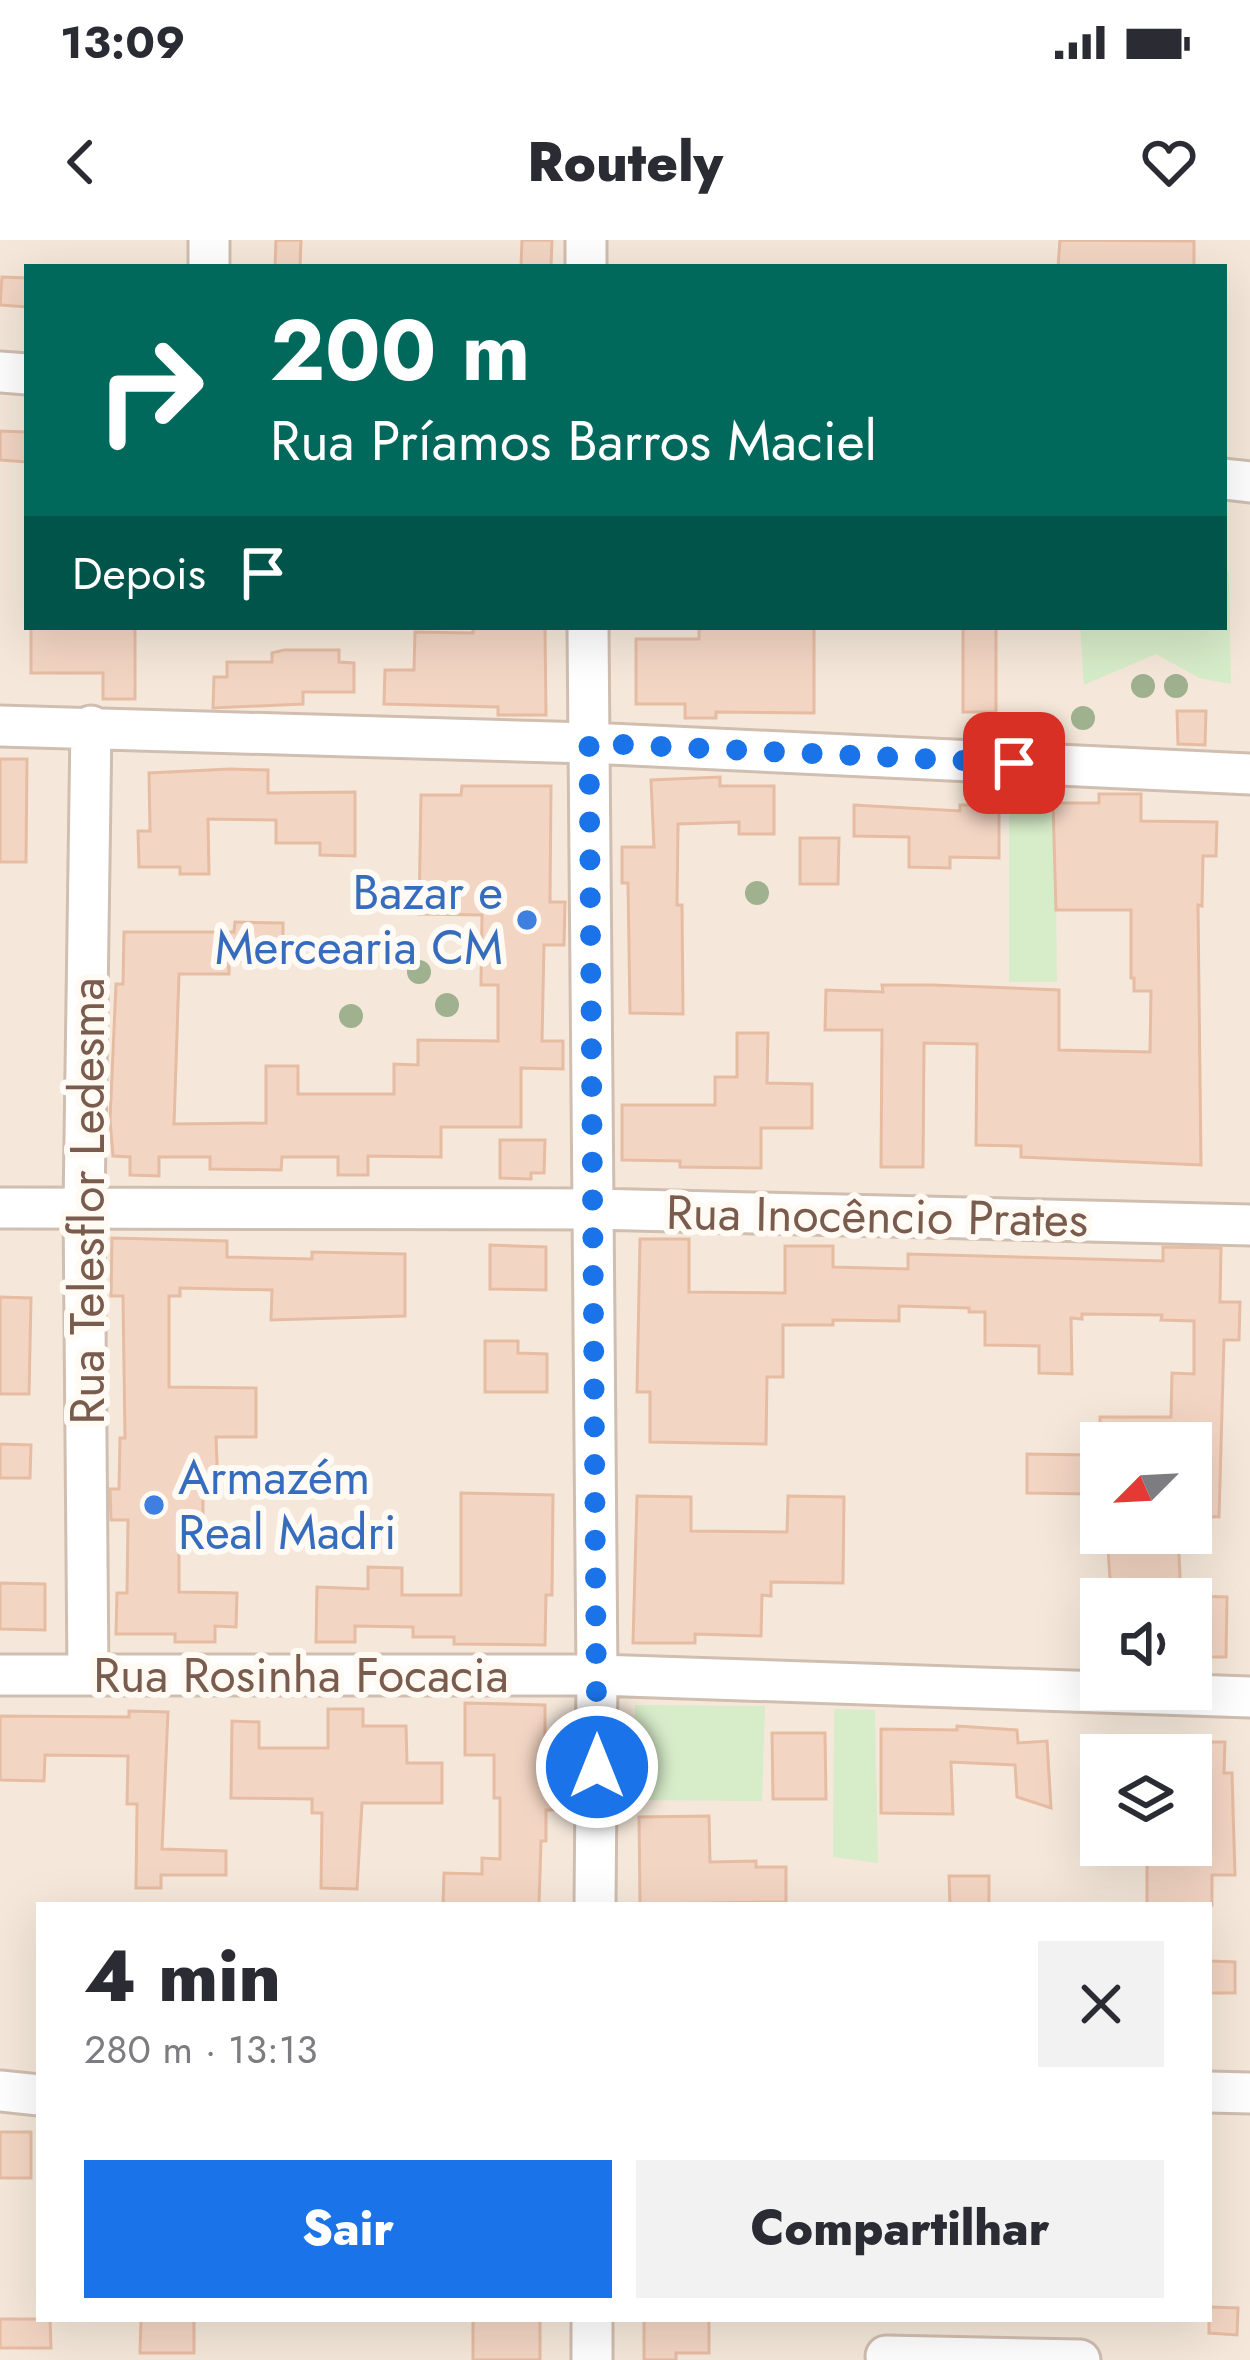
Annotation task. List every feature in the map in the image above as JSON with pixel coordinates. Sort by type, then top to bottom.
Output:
[{"type":"street","points":[[588,630],[596,1902]]},
{"type":"street","points":[[0,726],[589,743],[1250,775]]},
{"type":"street","name":"Rua Telesflor Ledesma","points":[[88,1676],[84,1207],[91,726]]},
{"type":"street","name":"Rua Inocêncio Prates","points":[[0,1208],[594,1209],[1250,1225]]},
{"type":"street","name":"Rua Rosinha Focacia","points":[[0,1675],[597,1676],[1250,1697]]},
{"type":"street","points":[[0,2091],[36,2095]]},
{"type":"street","points":[[1212,2092],[1250,2092]]},
{"type":"street","points":[[592,2322],[592,2360]]},
{"type":"street","points":[[886,2356],[1080,2360]]},
{"type":"shaded area","points":[[0,240],[1250,240],[1250,2360],[0,2360]]},
{"type":"green space","points":[[1229,572],[1231,684],[1199,678],[1156,654],[1084,685],[1080,630],[1227,630]]},
{"type":"green space","points":[[1009,790],[1055,792],[1057,982],[1009,982]]},
{"type":"green space","points":[[635,1705],[765,1706],[762,1801],[634,1800]]},
{"type":"green space","points":[[834,1709],[875,1710],[878,1863],[833,1857]]},
{"type":"building","points":[[276,240],[301,240],[300,264],[275,264]]},
{"type":"building","points":[[522,240],[552,240],[551,264],[521,264]]},
{"type":"building","points":[[1060,240],[1194,241],[1194,264],[1058,264]]},
{"type":"building","points":[[2,277],[24,278],[24,307],[0,305]]},
{"type":"building","points":[[0,431],[24,432],[24,462],[0,460]]},
{"type":"building","points":[[31,630],[135,630],[135,699],[103,699],[103,673],[31,673]]},
{"type":"building","points":[[545,630],[546,715],[498,715],[498,707],[384,704],[385,670],[414,670],[415,632]]},
{"type":"building","points":[[699,630],[814,630],[814,713],[716,712],[716,718],[685,718],[685,704],[636,704],[636,639],[699,639]]},
{"type":"building","points":[[963,630],[996,630],[996,712],[963,712]]},
{"type":"building","points":[[339,650],[339,662],[354,663],[354,692],[303,692],[303,704],[213,708],[214,677],[227,677],[227,662],[272,662],[272,653]]},
{"type":"building","points":[[1177,711],[1206,711],[1205,745],[1178,744]]},
{"type":"building","points":[[0,759],[27,759],[26,862],[0,862]]},
{"type":"building","points":[[268,770],[268,793],[355,792],[355,856],[320,855],[320,843],[276,843],[276,820],[208,819],[209,874],[180,874],[180,867],[139,867],[138,831],[150,831],[149,773]]},
{"type":"building","points":[[720,777],[720,786],[774,786],[774,834],[739,834],[739,822],[678,824],[683,1014],[630,1013],[628,883],[622,883],[622,847],[654,847],[651,780]]},
{"type":"building","points":[[462,786],[551,786],[550,902],[565,902],[564,945],[544,945],[542,1041],[563,1041],[563,1069],[521,1068],[521,1127],[441,1127],[441,1157],[368,1156],[368,1175],[338,1175],[338,1157],[282,1157],[281,1170],[210,1169],[210,1157],[159,1157],[159,1176],[130,1175],[130,1157],[113,1156],[110,1120],[116,984],[123,984],[124,932],[234,932],[235,922],[283,923],[283,961],[229,961],[229,974],[179,974],[174,1124],[266,1123],[266,1066],[298,1066],[298,1094],[394,1094],[394,1064],[418,1065],[418,1040],[498,1041],[498,985],[481,985],[482,915],[419,914],[421,795],[461,795]]},
{"type":"building","points":[[1099,794],[1141,794],[1141,821],[1217,822],[1216,856],[1203,856],[1202,906],[1198,905],[1201,1165],[1021,1157],[1021,1146],[976,1145],[977,1044],[924,1043],[923,1167],[881,1167],[882,1030],[825,1030],[826,990],[883,992],[882,985],[933,985],[1059,990],[1059,1050],[1150,1052],[1151,991],[1134,991],[1131,910],[1056,910],[1053,803],[1099,803]]},
{"type":"building","points":[[854,805],[960,811],[960,805],[999,805],[999,858],[950,857],[950,868],[909,867],[909,837],[854,836]]},
{"type":"building","points":[[800,838],[839,838],[838,884],[800,884]]},
{"type":"building","points":[[737,1033],[768,1033],[767,1083],[812,1084],[812,1128],[761,1128],[761,1168],[680,1167],[680,1161],[622,1160],[622,1105],[715,1105],[715,1077],[737,1077]]},
{"type":"building","points":[[500,1140],[545,1140],[544,1173],[531,1173],[531,1179],[500,1178]]},
{"type":"building","points":[[112,1238],[227,1241],[227,1257],[405,1254],[405,1316],[271,1320],[272,1290],[180,1288],[180,1296],[169,1296],[169,1387],[256,1388],[256,1437],[216,1437],[218,1487],[203,1487],[203,1521],[179,1521],[179,1592],[237,1593],[236,1627],[215,1626],[215,1642],[175,1642],[175,1634],[116,1634],[117,1593],[127,1593],[128,1520],[111,1520],[110,1489],[119,1489],[120,1438],[125,1438],[123,1296],[111,1296]]},
{"type":"building","points":[[640,1239],[689,1239],[689,1292],[785,1293],[785,1246],[833,1246],[833,1267],[908,1269],[908,1254],[1163,1261],[1163,1247],[1221,1248],[1220,1302],[1240,1302],[1239,1340],[1224,1340],[1219,1517],[1212,1517],[1212,1422],[1100,1422],[1100,1417],[1171,1417],[1172,1373],[1194,1374],[1194,1321],[1161,1320],[1162,1315],[1082,1314],[1082,1319],[1071,1318],[1072,1374],[1039,1373],[1039,1346],[985,1345],[985,1312],[969,1312],[969,1308],[899,1306],[899,1321],[783,1325],[783,1377],[767,1377],[766,1444],[650,1442],[650,1392],[637,1392]]},
{"type":"building","points":[[490,1245],[546,1247],[546,1290],[490,1289]]},
{"type":"building","points":[[0,1297],[31,1298],[29,1394],[0,1394]]},
{"type":"building","points":[[485,1341],[518,1341],[518,1353],[547,1354],[547,1392],[485,1392]]},
{"type":"building","points":[[0,1444],[31,1445],[30,1478],[0,1478]]},
{"type":"building","points":[[1027,1454],[1080,1455],[1080,1494],[1027,1493]]},
{"type":"building","points":[[461,1493],[553,1495],[552,1595],[546,1595],[545,1645],[454,1644],[454,1637],[413,1637],[413,1627],[355,1626],[355,1642],[316,1642],[317,1587],[368,1589],[368,1567],[402,1568],[402,1595],[461,1595]]},
{"type":"building","points":[[637,1496],[691,1497],[691,1531],[787,1532],[788,1496],[844,1497],[843,1583],[771,1582],[771,1596],[762,1595],[761,1636],[695,1634],[695,1643],[633,1643]]},
{"type":"building","points":[[1108,1554],[1179,1554],[1180,1578],[1110,1578]]},
{"type":"building","points":[[0,1583],[45,1584],[45,1630],[0,1629]]},
{"type":"building","points":[[1212,1597],[1227,1597],[1226,1657],[1212,1657]]},
{"type":"building","points":[[465,1703],[545,1705],[545,1764],[554,1764],[553,1810],[546,1810],[546,1841],[541,1841],[539,1902],[443,1902],[444,1873],[482,1874],[482,1858],[500,1859],[494,1755],[465,1755]]},
{"type":"building","points":[[328,1709],[363,1709],[363,1726],[406,1726],[407,1763],[442,1763],[442,1803],[362,1803],[357,1889],[321,1888],[322,1813],[312,1813],[312,1799],[231,1798],[232,1721],[259,1722],[259,1748],[328,1748]]},
{"type":"building","points":[[129,1711],[168,1712],[162,1849],[226,1851],[226,1875],[161,1875],[161,1888],[136,1888],[137,1804],[127,1804],[128,1756],[45,1755],[44,1781],[0,1780],[0,1716],[129,1717]]},
{"type":"building","points":[[957,1726],[1017,1730],[1018,1743],[1047,1741],[1051,1808],[1017,1797],[1015,1765],[951,1762],[953,1814],[881,1813],[881,1729],[957,1730]]},
{"type":"building","points":[[772,1733],[825,1733],[826,1799],[773,1799]]},
{"type":"building","points":[[1212,1742],[1225,1742],[1224,1773],[1232,1773],[1235,1875],[1212,1875],[1212,1902],[1147,1902],[1147,1866],[1212,1866]]},
{"type":"building","points":[[709,1816],[710,1862],[756,1861],[756,1867],[786,1867],[786,1902],[640,1902],[639,1817]]},
{"type":"building","points":[[949,1876],[989,1876],[989,1902],[950,1902]]},
{"type":"building","points":[[1212,1961],[1235,1962],[1235,1993],[1212,1993]]},
{"type":"building","points":[[0,2132],[31,2132],[31,2178],[0,2178]]},
{"type":"building","points":[[1212,2307],[1238,2308],[1237,2335],[1209,2333]]},
{"type":"building","points":[[0,2319],[50,2322],[51,2348],[0,2348]]},
{"type":"building","points":[[141,2322],[194,2322],[194,2353],[140,2353]]},
{"type":"building","points":[[473,2322],[540,2322],[540,2360],[473,2360]]},
{"type":"building","points":[[644,2322],[709,2322],[709,2353],[644,2360]]},
{"type":"place","name":"Bazar e Mercearia CM","points":[[527,920]]},
{"type":"place","name":"Armazém Real Madri","points":[[154,1505]]},
{"type":"route","points":[[597,1767],[589,743],[1014,763]]}]
